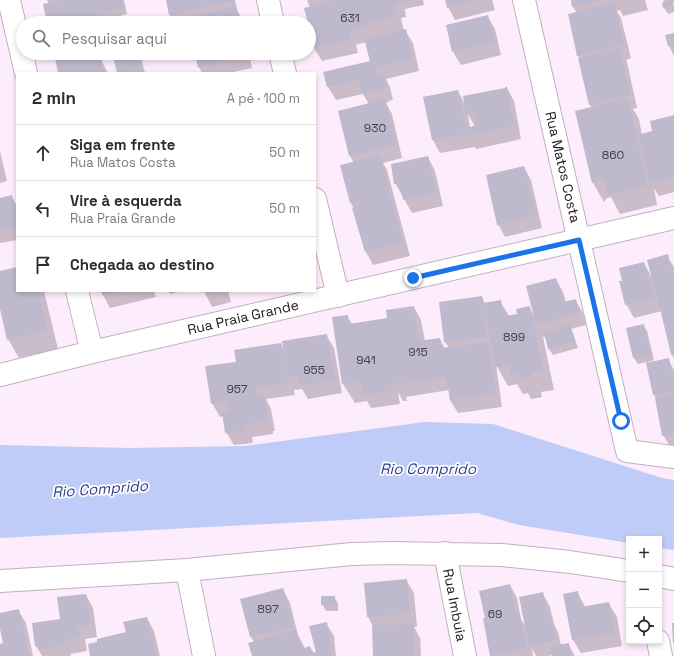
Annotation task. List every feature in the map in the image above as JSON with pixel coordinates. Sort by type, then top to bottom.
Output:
[{"type":"street","points":[[9,0],[16,30]]},
{"type":"street","points":[[268,0],[271,16]]},
{"type":"street","name":"Rua Matos Costa","points":[[524,0],[627,451],[674,457]]},
{"type":"street","points":[[23,60],[26,72]]},
{"type":"street","points":[[282,60],[285,72]]},
{"type":"street","points":[[316,203],[338,296]]},
{"type":"street","name":"Rua Praia Grande","points":[[0,374],[674,218]]},
{"type":"street","points":[[77,292],[92,352]]},
{"type":"street","points":[[0,581],[187,570],[352,554],[392,553],[445,553],[510,556],[626,570]]},
{"type":"street","name":"Rua Imbuia","points":[[445,553],[465,656]]},
{"type":"street","points":[[187,570],[204,656]]},
{"type":"street","points":[[662,577],[674,579]]},
{"type":"street","points":[[659,644],[661,656]]},
{"type":"water","name":"Rio Comprido","points":[[425,422],[493,424],[662,478],[674,480],[674,550],[662,548],[662,536],[626,536],[626,543],[519,525],[477,513],[0,538],[0,445],[130,448],[244,446]]},
{"type":"building","points":[[63,0],[122,0],[124,8],[102,13],[103,16],[46,16],[43,4]]},
{"type":"building","points":[[166,0],[233,0],[233,1],[169,15]]},
{"type":"building","points":[[337,0],[412,0],[394,5],[396,16],[367,23],[367,27],[349,32],[351,40],[316,47],[316,16],[306,16],[304,8]]},
{"type":"building","points":[[445,0],[474,0],[474,1],[447,8]]},
{"type":"building","points":[[571,0],[600,0],[600,1],[572,7]]},
{"type":"building","points":[[671,0],[673,5],[663,8],[662,2]]},
{"type":"building","points":[[614,3],[624,45],[577,56],[568,14]]},
{"type":"building","points":[[236,6],[238,16],[195,16]]},
{"type":"building","points":[[488,15],[495,42],[452,52],[446,25]]},
{"type":"building","points":[[406,29],[412,58],[376,67],[378,74],[383,73],[387,87],[362,94],[359,80],[327,87],[323,72],[370,61],[364,39]]},
{"type":"building","points":[[674,33],[674,45],[668,46],[665,35]]},
{"type":"building","points":[[620,48],[630,95],[589,105],[578,58]]},
{"type":"building","points":[[55,60],[101,60],[104,72],[58,72]]},
{"type":"building","points":[[114,60],[139,60],[141,69],[128,72],[117,72]]},
{"type":"building","points":[[196,60],[222,60],[214,62],[215,64],[198,68]]},
{"type":"building","points":[[507,87],[514,126],[468,136],[467,134],[432,140],[423,97],[458,90],[466,128],[477,125],[475,112],[466,114],[463,96]]},
{"type":"building","points":[[628,98],[647,185],[608,195],[604,178],[596,179],[594,183],[592,183],[575,111]]},
{"type":"building","points":[[385,99],[396,145],[349,156],[338,111]]},
{"type":"building","points":[[674,115],[674,177],[650,183],[638,135],[652,131],[650,121]]},
{"type":"building","points":[[380,155],[403,243],[365,252],[352,208],[360,206],[359,201],[350,203],[340,165]]},
{"type":"building","points":[[428,156],[436,193],[403,200],[399,183],[394,184],[391,164]]},
{"type":"building","points":[[524,166],[536,215],[497,225],[486,175]]},
{"type":"building","points":[[12,195],[16,226],[0,229],[0,198]]},
{"type":"building","points":[[668,254],[674,280],[674,353],[671,354],[647,260]]},
{"type":"building","points":[[644,262],[653,298],[625,305],[619,281],[622,281],[619,268]]},
{"type":"building","points":[[16,267],[16,292],[38,292],[48,330],[7,340],[0,309],[0,271]]},
{"type":"building","points":[[556,278],[563,302],[576,299],[579,312],[536,324],[526,286]]},
{"type":"building","points":[[101,292],[118,292],[102,295]]},
{"type":"building","points":[[482,296],[487,337],[444,342],[439,302]]},
{"type":"building","points":[[501,300],[504,316],[517,314],[516,309],[530,306],[543,371],[531,373],[532,378],[519,380],[518,373],[511,375],[509,364],[496,367],[483,303]]},
{"type":"building","points":[[414,306],[419,341],[440,338],[442,348],[488,342],[496,394],[450,400],[446,377],[397,384],[397,382],[391,383],[393,391],[363,395],[361,382],[342,384],[332,317],[348,315],[349,324],[387,318],[386,310]]},
{"type":"building","points":[[644,324],[651,354],[633,358],[626,328]]},
{"type":"building","points":[[570,325],[575,342],[548,349],[544,333]]},
{"type":"building","points":[[327,334],[335,380],[300,386],[298,375],[288,377],[282,341]]},
{"type":"building","points":[[281,343],[288,382],[256,387],[257,396],[264,394],[268,418],[266,418],[267,421],[245,424],[246,430],[225,433],[222,413],[230,412],[228,401],[211,404],[205,366],[236,362],[234,350]]},
{"type":"building","points":[[669,358],[674,391],[653,395],[646,363]]},
{"type":"building","points":[[674,394],[674,433],[662,436],[655,398]]},
{"type":"building","points":[[407,579],[410,614],[367,617],[364,583]]},
{"type":"building","points":[[510,584],[516,614],[519,614],[527,648],[490,656],[483,618],[485,618],[479,591]]},
{"type":"building","points":[[283,588],[293,627],[250,637],[240,599]]},
{"type":"building","points":[[578,591],[581,607],[609,602],[615,633],[572,640],[563,594]]},
{"type":"building","points":[[543,592],[556,640],[529,646],[519,597]]},
{"type":"building","points":[[86,594],[91,624],[78,626],[80,638],[63,640],[64,646],[40,649],[39,646],[35,646],[32,623],[60,619],[57,597]]},
{"type":"building","points":[[321,596],[335,596],[335,604],[321,605]]},
{"type":"building","points":[[19,609],[29,656],[0,656],[0,644],[3,643],[0,629],[0,613]]},
{"type":"building","points":[[147,617],[156,656],[90,656],[88,644],[97,642],[97,639],[126,632],[123,622]]},
{"type":"building","points":[[327,622],[332,656],[252,656],[248,643],[296,629],[301,649],[310,646],[312,653],[316,652],[309,626]]},
{"type":"building","points":[[672,623],[674,623],[674,643],[673,643]]},
{"type":"building","points":[[413,624],[414,656],[373,656],[372,625]]},
{"type":"building","points":[[569,643],[571,656],[552,656],[550,646]]},
{"type":"route","points":[[413,278],[579,240],[621,421]]}]
